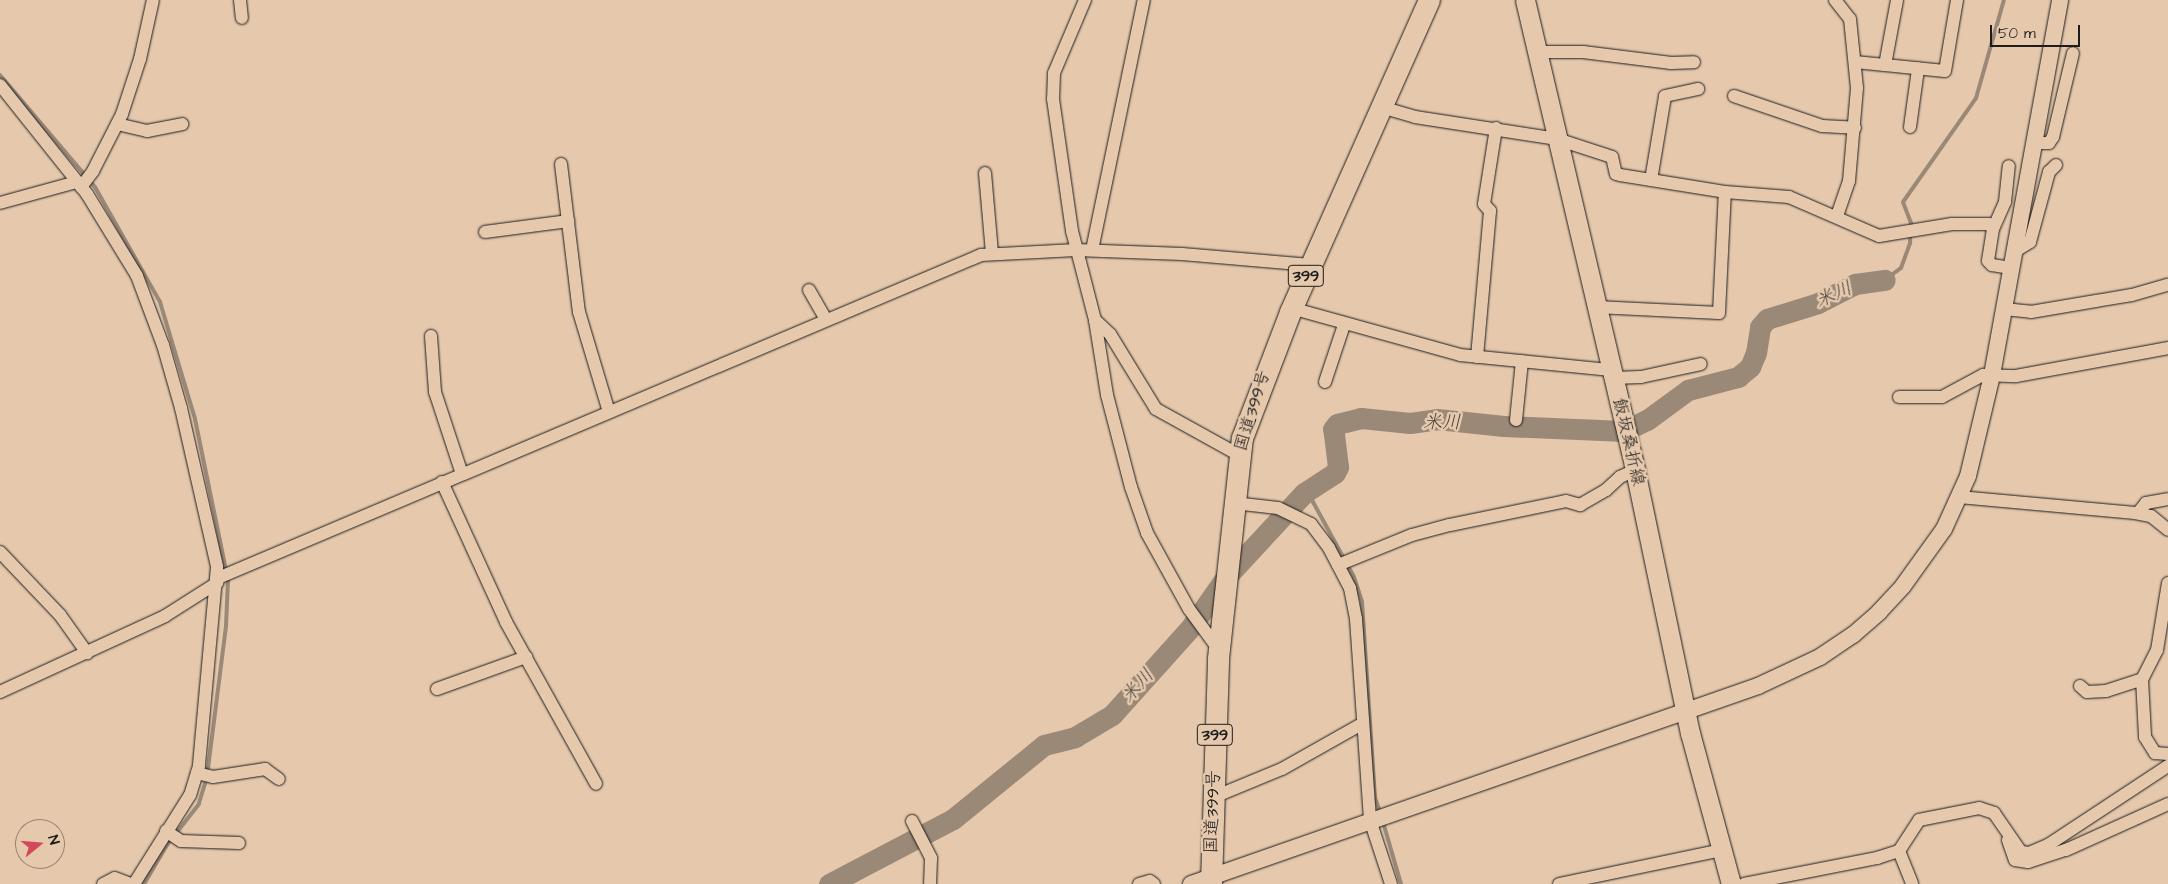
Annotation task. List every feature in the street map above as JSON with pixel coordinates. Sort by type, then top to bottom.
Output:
[{"type":"highway","name":"国道399号","points":[[1211,881],[1219,650],[1239,455],[1254,398],[1291,308],[1429,0]]},
{"type":"main road","name":"飯坂桑折線","points":[[1525,0],[1636,470],[1685,710],[1731,884]]},
{"type":"street","points":[[0,202],[80,184],[93,171],[117,124],[140,60],[153,0]]},
{"type":"street","points":[[240,0],[242,18]]},
{"type":"street","points":[[1085,0],[1054,73],[1054,100],[1076,250],[1095,320],[1106,395],[1131,487],[1147,533],[1189,608],[1219,650]]},
{"type":"street","points":[[1092,250],[1144,0]]},
{"type":"street","points":[[1835,0],[1850,19],[1855,62],[1856,128],[1849,181],[1837,216]]},
{"type":"street","points":[[1885,65],[1897,0]]},
{"type":"street","points":[[1855,62],[1945,71],[1957,0]]},
{"type":"street","points":[[1191,884],[1211,881],[1372,819],[1792,673],[1853,635],[1903,586],[1944,529],[1968,476],[1992,375],[2060,0]]},
{"type":"street","points":[[1538,52],[1583,52],[1671,64],[1694,62]]},
{"type":"street","points":[[2034,143],[2049,143],[2053,137],[2073,54]]},
{"type":"street","points":[[1910,127],[1918,68]]},
{"type":"street","points":[[0,85],[80,184],[137,276],[162,344],[222,577],[203,774],[170,835],[132,884],[115,878],[103,884]]},
{"type":"street","points":[[1652,180],[1665,96],[1698,89]]},
{"type":"street","points":[[1734,96],[1822,126],[1856,128]]},
{"type":"street","points":[[1381,107],[1415,117],[1496,128],[1557,139],[1612,157],[1616,174],[1620,176],[1725,192],[1789,197],[1837,216],[1866,233],[1879,236],[1920,228],[1981,222],[1993,229]]},
{"type":"street","points":[[117,124],[147,131],[182,124]]},
{"type":"street","points":[[1477,357],[1490,211],[1484,204],[1496,128]]},
{"type":"street","points":[[561,164],[579,312],[609,412]]},
{"type":"street","points":[[2009,166],[2005,202],[1993,229],[1988,261],[1992,265],[2012,260],[2030,242],[2049,172],[2056,165]]},
{"type":"street","points":[[986,173],[992,253]]},
{"type":"street","points":[[1596,307],[1719,314],[1725,192]]},
{"type":"street","points":[[485,232],[568,221]]},
{"type":"street","points":[[0,692],[165,616],[222,577],[944,268],[992,253],[1076,250],[1182,254],[1311,265]]},
{"type":"street","points":[[2004,309],[2031,312],[2132,295],[2168,285]]},
{"type":"street","points":[[809,290],[826,320]]},
{"type":"street","points":[[1291,308],[1344,325],[1477,357],[1641,377],[1701,364]]},
{"type":"street","points":[[1095,320],[1110,334],[1156,409],[1239,455]]},
{"type":"street","points":[[1325,382],[1344,325]]},
{"type":"street","points":[[431,336],[435,392],[462,474]]},
{"type":"street","points":[[1899,397],[1942,397],[1954,393],[1977,377],[1992,375],[2016,376],[2168,348]]},
{"type":"street","points":[[1516,420],[1522,361]]},
{"type":"street","points":[[1343,563],[1450,525],[1566,501],[1580,505],[1606,490],[1620,477],[1636,470]]},
{"type":"street","points":[[442,482],[506,622],[596,784]]},
{"type":"street","points":[[1959,497],[2138,513],[2151,516],[2168,530]]},
{"type":"street","points":[[2138,513],[2146,502],[2168,499]]},
{"type":"street","points":[[1234,503],[1278,508],[1293,513],[1316,529],[1343,563],[1354,603],[1362,724],[1372,819],[1391,884]]},
{"type":"street","points":[[0,552],[60,615],[87,652]]},
{"type":"street","points":[[2168,583],[2157,650],[2142,679],[2145,737],[2155,753],[2168,754]]},
{"type":"street","points":[[438,689],[526,657]]},
{"type":"street","points":[[2080,686],[2087,692],[2106,691],[2142,679]]},
{"type":"street","points":[[1214,797],[1282,769],[1362,724]]},
{"type":"street","points":[[1744,884],[1877,858],[1900,850],[1919,820],[1979,808],[1994,813],[2024,854],[2037,850],[2168,766]]},
{"type":"street","points":[[203,774],[266,768],[279,779]]},
{"type":"street","points":[[2008,832],[2008,843],[2015,860],[2028,862],[2066,850],[2168,804]]},
{"type":"street","points":[[918,831],[931,858],[930,884]]},
{"type":"street","points":[[170,835],[239,844]]},
{"type":"street","points":[[1559,884],[1722,850]]},
{"type":"street","points":[[1900,850],[1912,884]]},
{"type":"street","points":[[1139,884],[1150,881],[1154,884]]},
{"type":"waterway","name":"米川","points":[[1885,280],[1901,268],[1910,243],[1911,223],[1903,202],[1976,98],[2004,0]]},
{"type":"waterway","points":[[0,75],[95,187],[160,302],[195,419],[228,580],[226,626],[207,777],[199,804],[167,845],[144,884]]},
{"type":"waterway","name":"米川","points":[[829,884],[953,819],[1044,745],[1075,737],[1112,715],[1191,627],[1226,577],[1304,493],[1335,473],[1338,467],[1333,429],[1337,424],[1361,418],[1410,423],[1437,419],[1504,426],[1624,431],[1647,420],[1688,390],[1738,377],[1750,367],[1756,353],[1760,327],[1767,319],[1818,303],[1855,284],[1885,280]]},
{"type":"waterway","points":[[1304,493],[1313,502],[1354,577],[1362,602],[1375,798],[1380,812]]},
{"type":"waterway","points":[[1383,822],[1401,884]]}]
